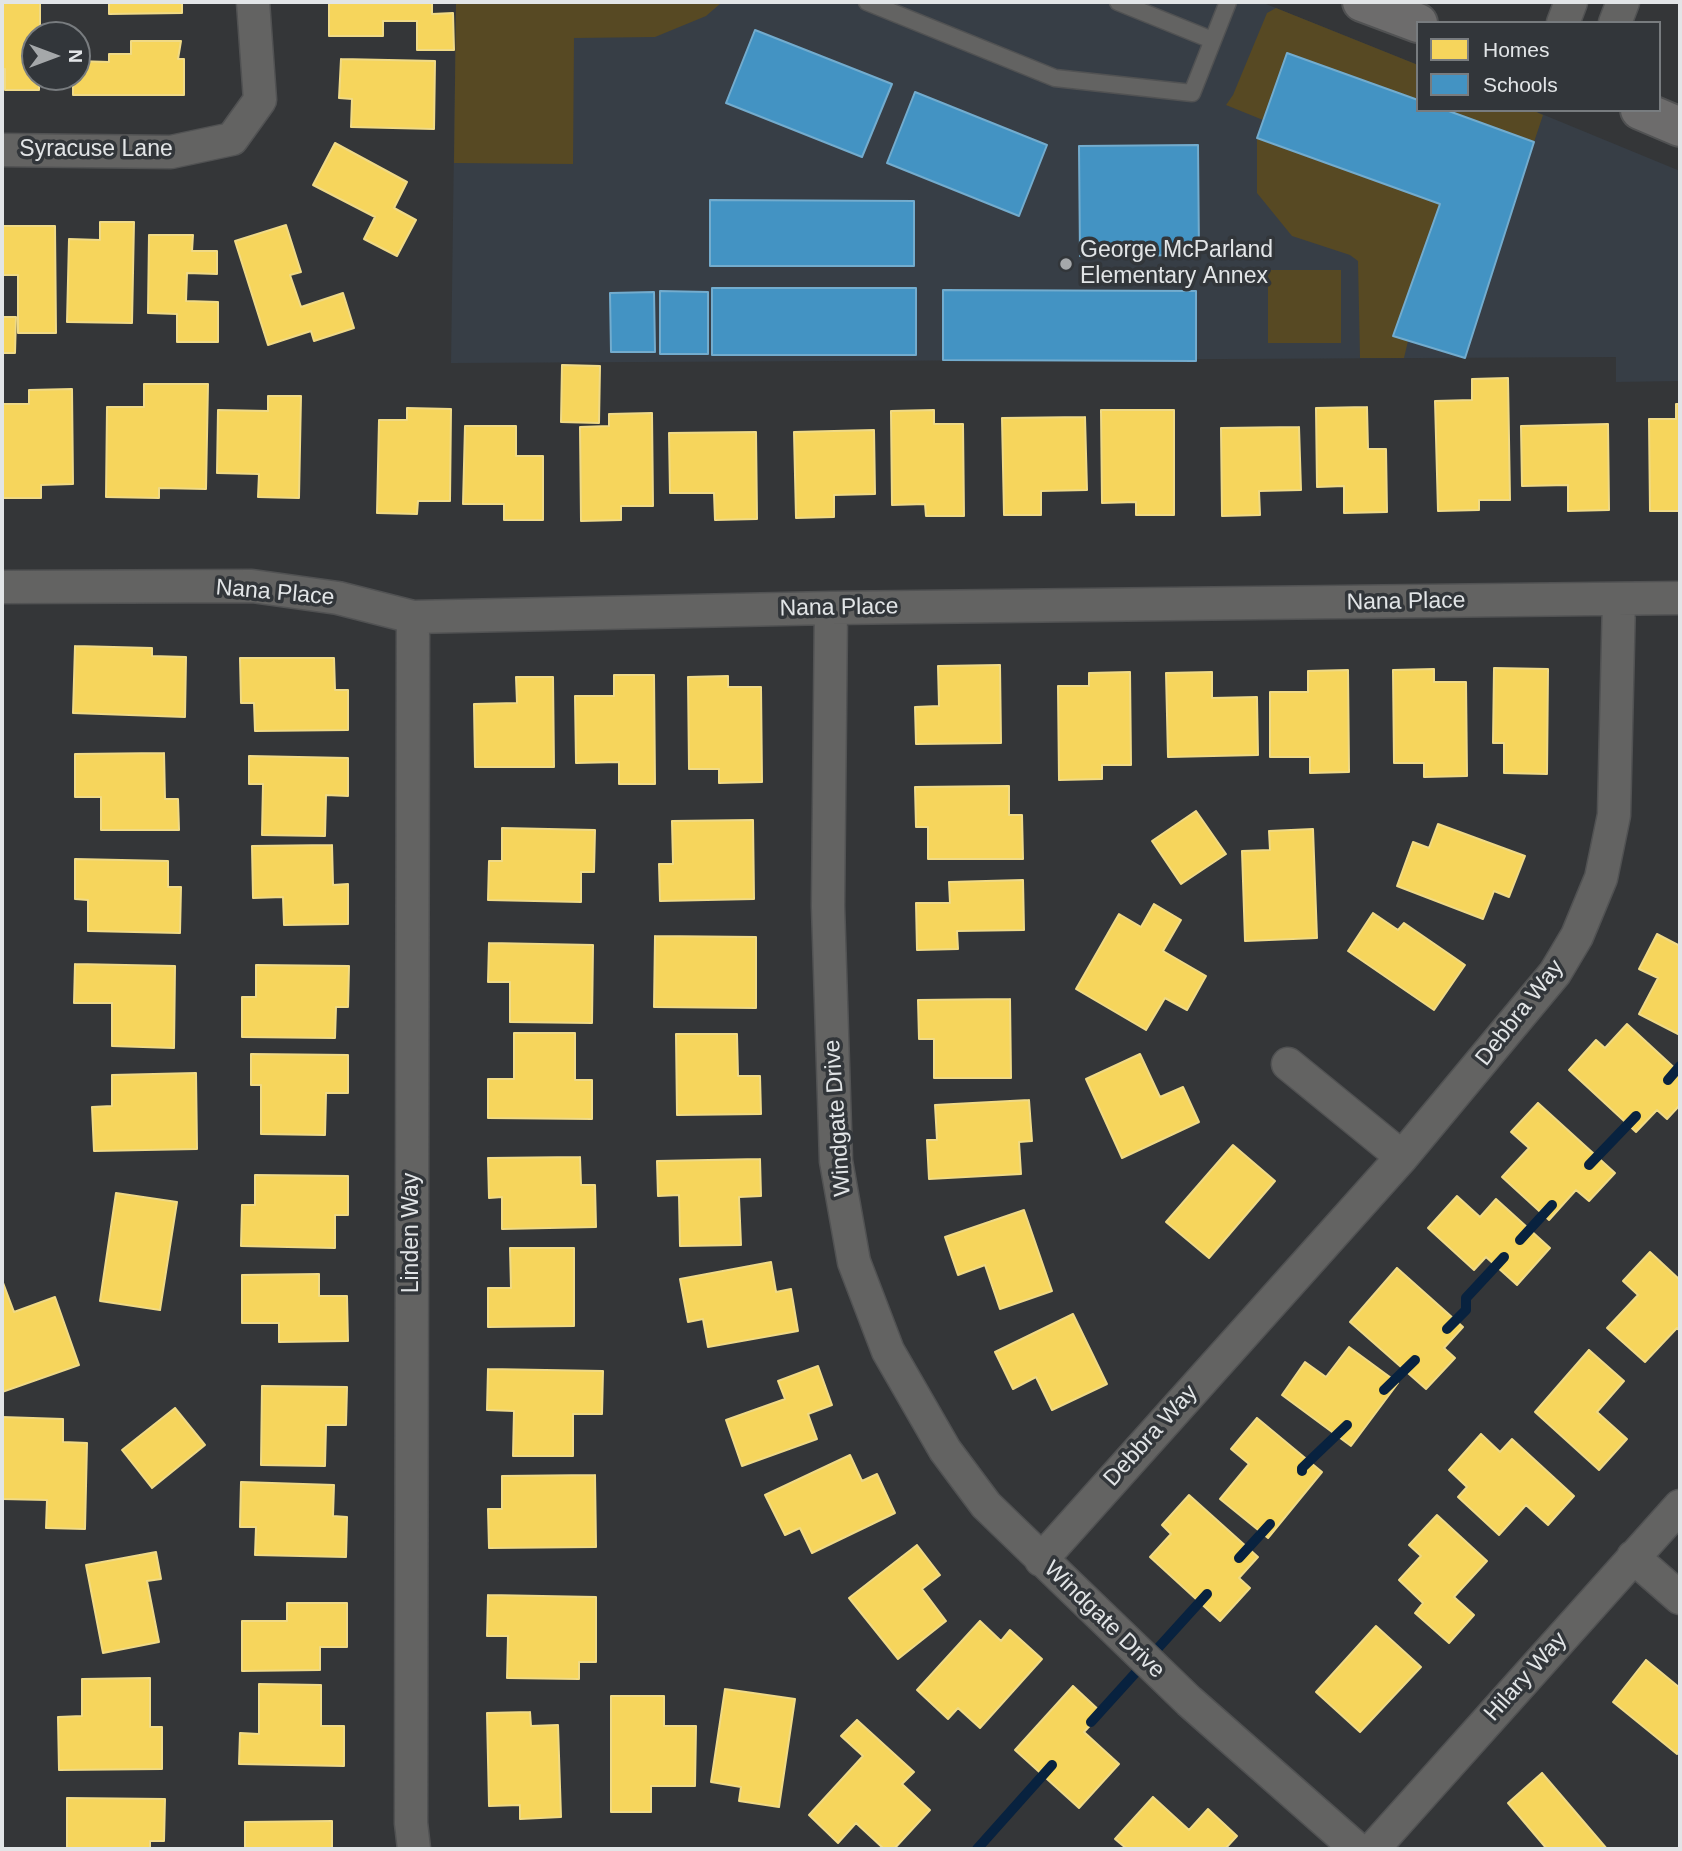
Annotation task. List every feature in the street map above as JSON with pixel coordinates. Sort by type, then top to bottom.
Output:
[{"type":"street","name":"Syracuse Lane","points":[[2,150],[171,152],[232,139],[260,100],[253,2]]},
{"type":"street","points":[[1362,2],[1416,22]]},
{"type":"street","points":[[1564,21],[1571,2]]},
{"type":"street","points":[[1616,21],[1622,2]]},
{"type":"street","points":[[1645,112],[1680,127]]},
{"type":"street","name":"Nana Place","points":[[2,587],[252,586],[338,598],[413,617],[831,608],[1680,598]]},
{"type":"street","name":"Debbra Way","points":[[1041,1560],[1402,1157],[1555,974],[1577,936],[1601,878],[1614,816],[1619,599]]},
{"type":"street","name":"Windgate Drive","points":[[831,608],[828,906],[836,1147],[854,1262],[888,1350],[945,1450],[986,1505],[1189,1701],[1357,1849]]},
{"type":"street","name":"Linden Way","points":[[413,617],[411,1823],[415,1849]]},
{"type":"street","points":[[1287,1064],[1402,1157]]},
{"type":"street","name":"Hilary Way","points":[[1373,1849],[1680,1506]]},
{"type":"street","points":[[1633,1557],[1680,1598]]},
{"type":"lane","points":[[867,2],[1055,78],[1192,93],[1228,2]]},
{"type":"lane","points":[[1118,2],[1212,40]]},
{"type":"shaded area","name":"George McParland Elementary Annex","points":[[456,2],[1261,2],[1416,64],[1416,112],[1537,112],[1680,171],[1680,381],[1616,382],[1616,357],[451,363]]},
{"type":"shaded area","points":[[456,2],[721,3],[706,16],[655,37],[574,38],[573,164],[454,163]]},
{"type":"shaded area","points":[[1276,8],[1416,64],[1416,99],[1287,53],[1263,120],[1226,105],[1233,95],[1267,13]]},
{"type":"shaded area","points":[[1452,112],[1536,112],[1543,115],[1534,142]]},
{"type":"shaded area","points":[[1257,138],[1440,204],[1404,358],[1360,358],[1358,261],[1350,255],[1292,236],[1257,193]]},
{"type":"shaded area","points":[[1268,270],[1341,270],[1341,343],[1268,343]]},
{"type":"building: Homes","points":[[2,2],[40,2],[40,21],[21,21],[21,90],[5,90],[5,69],[2,69]]},
{"type":"building: Homes","points":[[109,2],[182,2],[182,13],[109,14]]},
{"type":"building: Homes","points":[[329,2],[432,2],[432,14],[453,13],[454,50],[417,50],[417,21],[383,21],[383,36],[329,36]]},
{"type":"building: Homes","points":[[131,41],[181,41],[178,59],[184,59],[184,95],[73,95],[73,91],[91,91],[91,61],[109,62],[109,54],[131,54]]},
{"type":"building: Homes","points":[[341,59],[435,61],[434,129],[351,127],[352,99],[339,98]]},
{"type":"building: Homes","points":[[335,143],[407,182],[394,208],[416,220],[397,256],[364,239],[375,217],[313,185]]},
{"type":"building: Homes","points":[[100,222],[134,222],[132,323],[67,322],[69,239],[100,240]]},
{"type":"building: Homes","points":[[286,225],[301,272],[290,275],[301,307],[343,293],[354,328],[314,341],[311,331],[268,345],[235,241]]},
{"type":"building: Homes","points":[[2,226],[55,226],[56,333],[18,333],[18,275],[2,275]]},
{"type":"building: Homes","points":[[149,235],[193,235],[192,251],[217,251],[217,274],[187,273],[186,301],[218,302],[218,342],[177,342],[177,314],[148,313]]},
{"type":"building: Homes","points":[[2,317],[16,317],[15,353],[2,353]]},
{"type":"building: Homes","points":[[562,365],[600,366],[599,423],[561,422]]},
{"type":"building: Homes","points":[[1508,378],[1510,500],[1479,500],[1479,510],[1438,511],[1435,401],[1472,400],[1472,379]]},
{"type":"building: Homes","points":[[144,384],[208,384],[206,489],[159,488],[159,498],[106,497],[107,407],[144,407]]},
{"type":"building: Homes","points":[[72,389],[73,484],[41,485],[41,498],[2,498],[2,404],[29,404],[29,390]]},
{"type":"building: Homes","points":[[268,396],[301,396],[299,498],[258,497],[259,474],[217,473],[218,410],[268,411]]},
{"type":"building: Homes","points":[[1676,404],[1680,404],[1680,511],[1650,511],[1649,419],[1676,419]]},
{"type":"building: Homes","points":[[1367,407],[1368,449],[1386,449],[1387,512],[1344,513],[1344,486],[1317,487],[1316,408]]},
{"type":"building: Homes","points":[[407,408],[451,409],[450,501],[418,501],[417,514],[377,513],[379,420],[407,420]]},
{"type":"building: Homes","points":[[934,410],[934,424],[963,424],[964,516],[926,516],[925,504],[892,505],[891,411]]},
{"type":"building: Homes","points":[[1101,410],[1174,410],[1174,515],[1136,515],[1136,502],[1102,503]]},
{"type":"building: Homes","points":[[652,413],[653,506],[621,506],[621,520],[581,521],[580,427],[609,426],[609,414]]},
{"type":"building: Homes","points":[[1085,417],[1087,490],[1041,491],[1041,515],[1004,515],[1002,418]]},
{"type":"building: Homes","points":[[1608,424],[1609,510],[1568,511],[1568,485],[1522,486],[1521,426]]},
{"type":"building: Homes","points":[[465,426],[516,426],[516,456],[543,456],[543,520],[504,520],[504,504],[463,504]]},
{"type":"building: Homes","points":[[1299,427],[1301,490],[1259,491],[1260,515],[1222,516],[1221,428]]},
{"type":"building: Homes","points":[[874,430],[875,494],[834,495],[834,517],[796,518],[794,432]]},
{"type":"building: Homes","points":[[756,432],[757,519],[715,520],[714,493],[670,493],[669,433]]},
{"type":"building: Homes","points":[[75,646],[152,648],[152,656],[186,657],[185,717],[73,713]]},
{"type":"building: Homes","points":[[240,658],[334,658],[335,690],[348,690],[348,730],[255,731],[254,703],[241,703]]},
{"type":"building: Homes","points":[[1000,665],[1001,743],[916,744],[915,707],[939,706],[938,666]]},
{"type":"building: Homes","points":[[1494,668],[1548,669],[1547,774],[1504,773],[1504,743],[1493,743]]},
{"type":"building: Homes","points":[[1434,669],[1434,682],[1466,682],[1467,776],[1424,777],[1424,763],[1394,763],[1393,670]]},
{"type":"building: Homes","points":[[1348,670],[1349,772],[1310,773],[1310,757],[1270,757],[1270,692],[1308,692],[1308,671]]},
{"type":"building: Homes","points":[[1130,672],[1131,765],[1102,765],[1102,779],[1059,780],[1058,686],[1089,686],[1089,673]]},
{"type":"building: Homes","points":[[1212,672],[1212,698],[1257,697],[1258,755],[1168,757],[1166,673]]},
{"type":"building: Homes","points":[[614,675],[654,675],[655,784],[619,784],[619,762],[576,763],[575,696],[614,696]]},
{"type":"building: Homes","points":[[728,676],[728,687],[761,687],[762,782],[719,783],[719,769],[689,769],[688,677]]},
{"type":"building: Homes","points":[[516,677],[553,677],[554,767],[475,767],[474,704],[517,703]]},
{"type":"building: Homes","points":[[164,753],[165,799],[178,799],[179,830],[101,830],[101,797],[75,797],[75,754]]},
{"type":"building: Homes","points":[[249,756],[348,758],[348,796],[326,795],[325,836],[262,835],[263,784],[249,784]]},
{"type":"building: Homes","points":[[1009,786],[1009,815],[1022,815],[1023,859],[928,859],[928,827],[916,827],[915,787]]},
{"type":"building: Homes","points":[[1196,811],[1226,854],[1181,884],[1152,841]]},
{"type":"building: Homes","points":[[753,820],[754,899],[660,901],[659,864],[673,864],[672,821]]},
{"type":"building: Homes","points":[[1438,824],[1525,856],[1509,897],[1494,891],[1483,919],[1397,886],[1413,842],[1429,848]]},
{"type":"building: Homes","points":[[502,828],[595,830],[594,872],[581,872],[581,902],[488,900],[489,861],[502,861]]},
{"type":"building: Homes","points":[[1313,829],[1317,938],[1245,941],[1242,851],[1270,850],[1269,831]]},
{"type":"building: Homes","points":[[332,845],[333,885],[348,884],[348,924],[284,925],[283,897],[253,898],[252,846]]},
{"type":"building: Homes","points":[[75,859],[168,861],[168,887],[181,887],[180,933],[88,931],[88,900],[75,899]]},
{"type":"building: Homes","points":[[1023,880],[1024,930],[957,931],[958,949],[917,950],[916,903],[950,903],[949,882]]},
{"type":"building: Homes","points":[[1154,904],[1181,920],[1163,951],[1206,976],[1187,1010],[1165,998],[1146,1030],[1076,989],[1119,914],[1141,927]]},
{"type":"building: Homes","points":[[1373,913],[1398,930],[1404,923],[1465,965],[1434,1010],[1348,951]]},
{"type":"building: Homes","points":[[1657,934],[1680,946],[1680,1035],[1639,1014],[1658,978],[1639,969]]},
{"type":"building: Homes","points":[[655,936],[756,937],[756,1008],[654,1007]]},
{"type":"building: Homes","points":[[489,943],[593,945],[592,1023],[510,1022],[510,982],[488,982]]},
{"type":"building: Homes","points":[[75,964],[175,966],[174,1048],[112,1046],[112,1003],[74,1003]]},
{"type":"building: Homes","points":[[256,965],[349,966],[348,1007],[336,1007],[335,1038],[242,1037],[242,997],[256,997]]},
{"type":"building: Homes","points":[[1010,999],[1011,1078],[934,1078],[934,1039],[919,1039],[918,1000]]},
{"type":"building: Homes","points":[[1627,1024],[1680,1073],[1680,1105],[1667,1119],[1657,1110],[1636,1132],[1569,1070],[1596,1040],[1605,1048]]},
{"type":"building: Homes","points":[[514,1033],[575,1033],[575,1080],[592,1080],[592,1119],[488,1118],[488,1079],[514,1079]]},
{"type":"building: Homes","points":[[676,1034],[737,1034],[738,1076],[760,1076],[761,1114],[677,1115]]},
{"type":"building: Homes","points":[[251,1054],[348,1055],[348,1093],[326,1093],[325,1135],[261,1134],[261,1085],[251,1085]]},
{"type":"building: Homes","points":[[1140,1054],[1160,1097],[1183,1087],[1199,1122],[1122,1158],[1086,1079]]},
{"type":"building: Homes","points":[[196,1073],[197,1149],[94,1151],[92,1107],[112,1106],[112,1075]]},
{"type":"building: Homes","points":[[1029,1100],[1032,1141],[1019,1142],[1021,1174],[929,1179],[927,1140],[937,1140],[935,1105]]},
{"type":"building: Homes","points":[[1538,1103],[1615,1173],[1589,1201],[1576,1190],[1549,1220],[1502,1177],[1529,1148],[1511,1132]]},
{"type":"building: Homes","points":[[1233,1145],[1275,1181],[1209,1258],[1166,1222]]},
{"type":"building: Homes","points":[[580,1157],[581,1185],[595,1185],[596,1227],[502,1229],[502,1197],[489,1198],[488,1158]]},
{"type":"building: Homes","points":[[760,1159],[761,1196],[739,1197],[741,1245],[680,1246],[679,1195],[658,1196],[657,1161]]},
{"type":"building: Homes","points":[[255,1175],[348,1176],[348,1215],[335,1215],[335,1248],[241,1246],[242,1205],[255,1205]]},
{"type":"building: Homes","points":[[116,1193],[177,1202],[160,1310],[100,1301]]},
{"type":"building: Homes","points":[[1457,1196],[1480,1217],[1496,1199],[1550,1248],[1517,1285],[1486,1257],[1474,1270],[1428,1228]]},
{"type":"building: Homes","points":[[1024,1210],[1052,1291],[1000,1309],[985,1265],[958,1275],[945,1237]]},
{"type":"building: Homes","points":[[510,1248],[574,1248],[574,1326],[488,1327],[488,1288],[511,1288]]},
{"type":"building: Homes","points":[[1650,1252],[1680,1280],[1680,1331],[1677,1328],[1645,1362],[1607,1328],[1638,1295],[1623,1281]]},
{"type":"building: Homes","points":[[771,1262],[776,1292],[791,1289],[798,1331],[708,1347],[703,1319],[688,1322],[680,1279]]},
{"type":"building: Homes","points":[[1397,1268],[1463,1327],[1444,1348],[1455,1358],[1426,1389],[1350,1322]]},
{"type":"building: Homes","points":[[319,1274],[319,1296],[347,1296],[348,1341],[279,1342],[279,1323],[242,1323],[242,1275]]},
{"type":"building: Homes","points":[[2,1280],[14,1312],[55,1297],[79,1365],[2,1392]]},
{"type":"building: Homes","points":[[1073,1314],[1107,1384],[1052,1410],[1036,1377],[1013,1389],[995,1352]]},
{"type":"building: Homes","points":[[1349,1347],[1398,1383],[1351,1446],[1282,1395],[1305,1362],[1326,1377]]},
{"type":"building: Homes","points":[[1589,1350],[1624,1381],[1597,1412],[1627,1439],[1599,1470],[1535,1412]]},
{"type":"building: Homes","points":[[818,1366],[832,1405],[808,1414],[817,1439],[742,1466],[726,1420],[785,1399],[778,1381]]},
{"type":"building: Homes","points":[[488,1369],[603,1371],[602,1414],[573,1414],[573,1456],[513,1456],[514,1411],[487,1410]]},
{"type":"building: Homes","points":[[262,1386],[347,1387],[346,1425],[326,1425],[325,1466],[261,1465]]},
{"type":"building: Homes","points":[[175,1408],[205,1445],[152,1488],[122,1450]]},
{"type":"building: Homes","points":[[2,1417],[63,1419],[63,1442],[87,1443],[85,1529],[46,1528],[47,1500],[2,1499]]},
{"type":"building: Homes","points":[[1257,1418],[1322,1472],[1268,1538],[1220,1499],[1249,1464],[1231,1449]]},
{"type":"building: Homes","points":[[1481,1434],[1500,1452],[1512,1439],[1574,1496],[1548,1525],[1526,1505],[1499,1535],[1458,1497],[1467,1487],[1449,1470]]},
{"type":"building: Homes","points":[[850,1455],[862,1481],[877,1474],[895,1513],[812,1553],[800,1528],[785,1535],[765,1495]]},
{"type":"building: Homes","points":[[595,1475],[596,1547],[489,1548],[488,1509],[502,1509],[502,1476]]},
{"type":"building: Homes","points":[[241,1482],[334,1485],[333,1516],[347,1517],[346,1557],[255,1555],[256,1527],[240,1527]]},
{"type":"building: Homes","points":[[1189,1495],[1258,1557],[1239,1578],[1250,1588],[1220,1621],[1150,1557],[1171,1534],[1162,1525]]},
{"type":"building: Homes","points":[[1437,1515],[1487,1561],[1454,1597],[1474,1615],[1449,1643],[1415,1613],[1423,1603],[1399,1580],[1421,1556],[1409,1545]]},
{"type":"building: Homes","points":[[917,1545],[940,1575],[922,1589],[946,1621],[898,1659],[849,1598]]},
{"type":"building: Homes","points":[[156,1552],[161,1579],[147,1581],[159,1642],[103,1653],[86,1565]]},
{"type":"building: Homes","points":[[488,1595],[596,1597],[596,1662],[579,1662],[579,1679],[507,1678],[508,1636],[487,1636]]},
{"type":"building: Homes","points":[[287,1603],[347,1603],[347,1647],[320,1647],[320,1670],[242,1671],[242,1621],[287,1621]]},
{"type":"building: Homes","points":[[980,1621],[1001,1641],[1010,1630],[1042,1659],[980,1728],[958,1708],[948,1719],[917,1690]]},
{"type":"building: Homes","points":[[1376,1626],[1421,1667],[1360,1732],[1316,1692]]},
{"type":"building: Homes","points":[[1646,1660],[1680,1688],[1680,1749],[1677,1754],[1613,1702]]},
{"type":"building: Homes","points":[[150,1678],[150,1727],[162,1727],[162,1769],[59,1770],[58,1717],[82,1716],[82,1679]]},
{"type":"building: Homes","points":[[259,1684],[321,1685],[321,1726],[344,1726],[344,1766],[239,1764],[240,1733],[259,1734]]},
{"type":"building: Homes","points":[[1073,1686],[1102,1713],[1084,1732],[1119,1764],[1079,1808],[1015,1750]]},
{"type":"building: Homes","points":[[725,1689],[795,1699],[779,1807],[739,1801],[741,1787],[711,1782]]},
{"type":"building: Homes","points":[[611,1696],[664,1696],[664,1726],[696,1726],[695,1786],[651,1786],[651,1812],[611,1812]]},
{"type":"building: Homes","points":[[530,1712],[531,1726],[558,1725],[561,1817],[520,1819],[520,1805],[489,1806],[487,1713]]},
{"type":"building: Homes","points":[[857,1720],[914,1772],[902,1784],[930,1810],[894,1849],[884,1849],[856,1823],[838,1843],[809,1815],[863,1756],[841,1736]]},
{"type":"building: Homes","points":[[1542,1773],[1607,1849],[1547,1849],[1508,1803]]},
{"type":"building: Homes","points":[[1153,1797],[1189,1830],[1208,1809],[1237,1836],[1225,1849],[1127,1849],[1115,1839]]},
{"type":"building: Homes","points":[[67,1798],[165,1799],[164,1841],[150,1841],[150,1849],[67,1849]]},
{"type":"building: Homes","points":[[332,1821],[332,1849],[245,1849],[245,1822]]},
{"type":"building: Schools","points":[[755,30],[892,84],[862,157],[726,103]]},
{"type":"building: Schools","points":[[1287,53],[1416,99],[1416,112],[1452,112],[1534,142],[1465,358],[1393,336],[1440,204],[1257,138]]},
{"type":"building: Schools","points":[[915,92],[1047,145],[1019,216],[887,163]]},
{"type":"building: Schools","points":[[1198,145],[1199,255],[1080,256],[1079,146]]},
{"type":"building: Schools","points":[[710,200],[914,201],[914,266],[710,266]]},
{"type":"building: Schools","points":[[712,288],[916,288],[916,355],[712,355]]},
{"type":"building: Schools","points":[[943,290],[1196,291],[1196,361],[943,360]]},
{"type":"building: Schools","points":[[660,291],[708,292],[708,354],[660,354]]},
{"type":"building: Schools","points":[[654,292],[655,352],[611,352],[610,293]]},
{"type":"waterway","points":[[1668,1080],[1680,1066]]},
{"type":"waterway","points":[[1589,1165],[1636,1116]]},
{"type":"waterway","points":[[1520,1240],[1552,1205]]},
{"type":"waterway","points":[[1447,1329],[1466,1310],[1466,1298],[1504,1257]]},
{"type":"waterway","points":[[1384,1390],[1415,1360]]},
{"type":"waterway","points":[[1302,1471],[1347,1425]]},
{"type":"waterway","points":[[1239,1558],[1270,1524]]},
{"type":"waterway","points":[[1091,1722],[1207,1594]]},
{"type":"waterway","points":[[977,1849],[1052,1765]]},
{"type":"place","name":"George McParland Elementary Annex","points":[[1066,264]]}]
